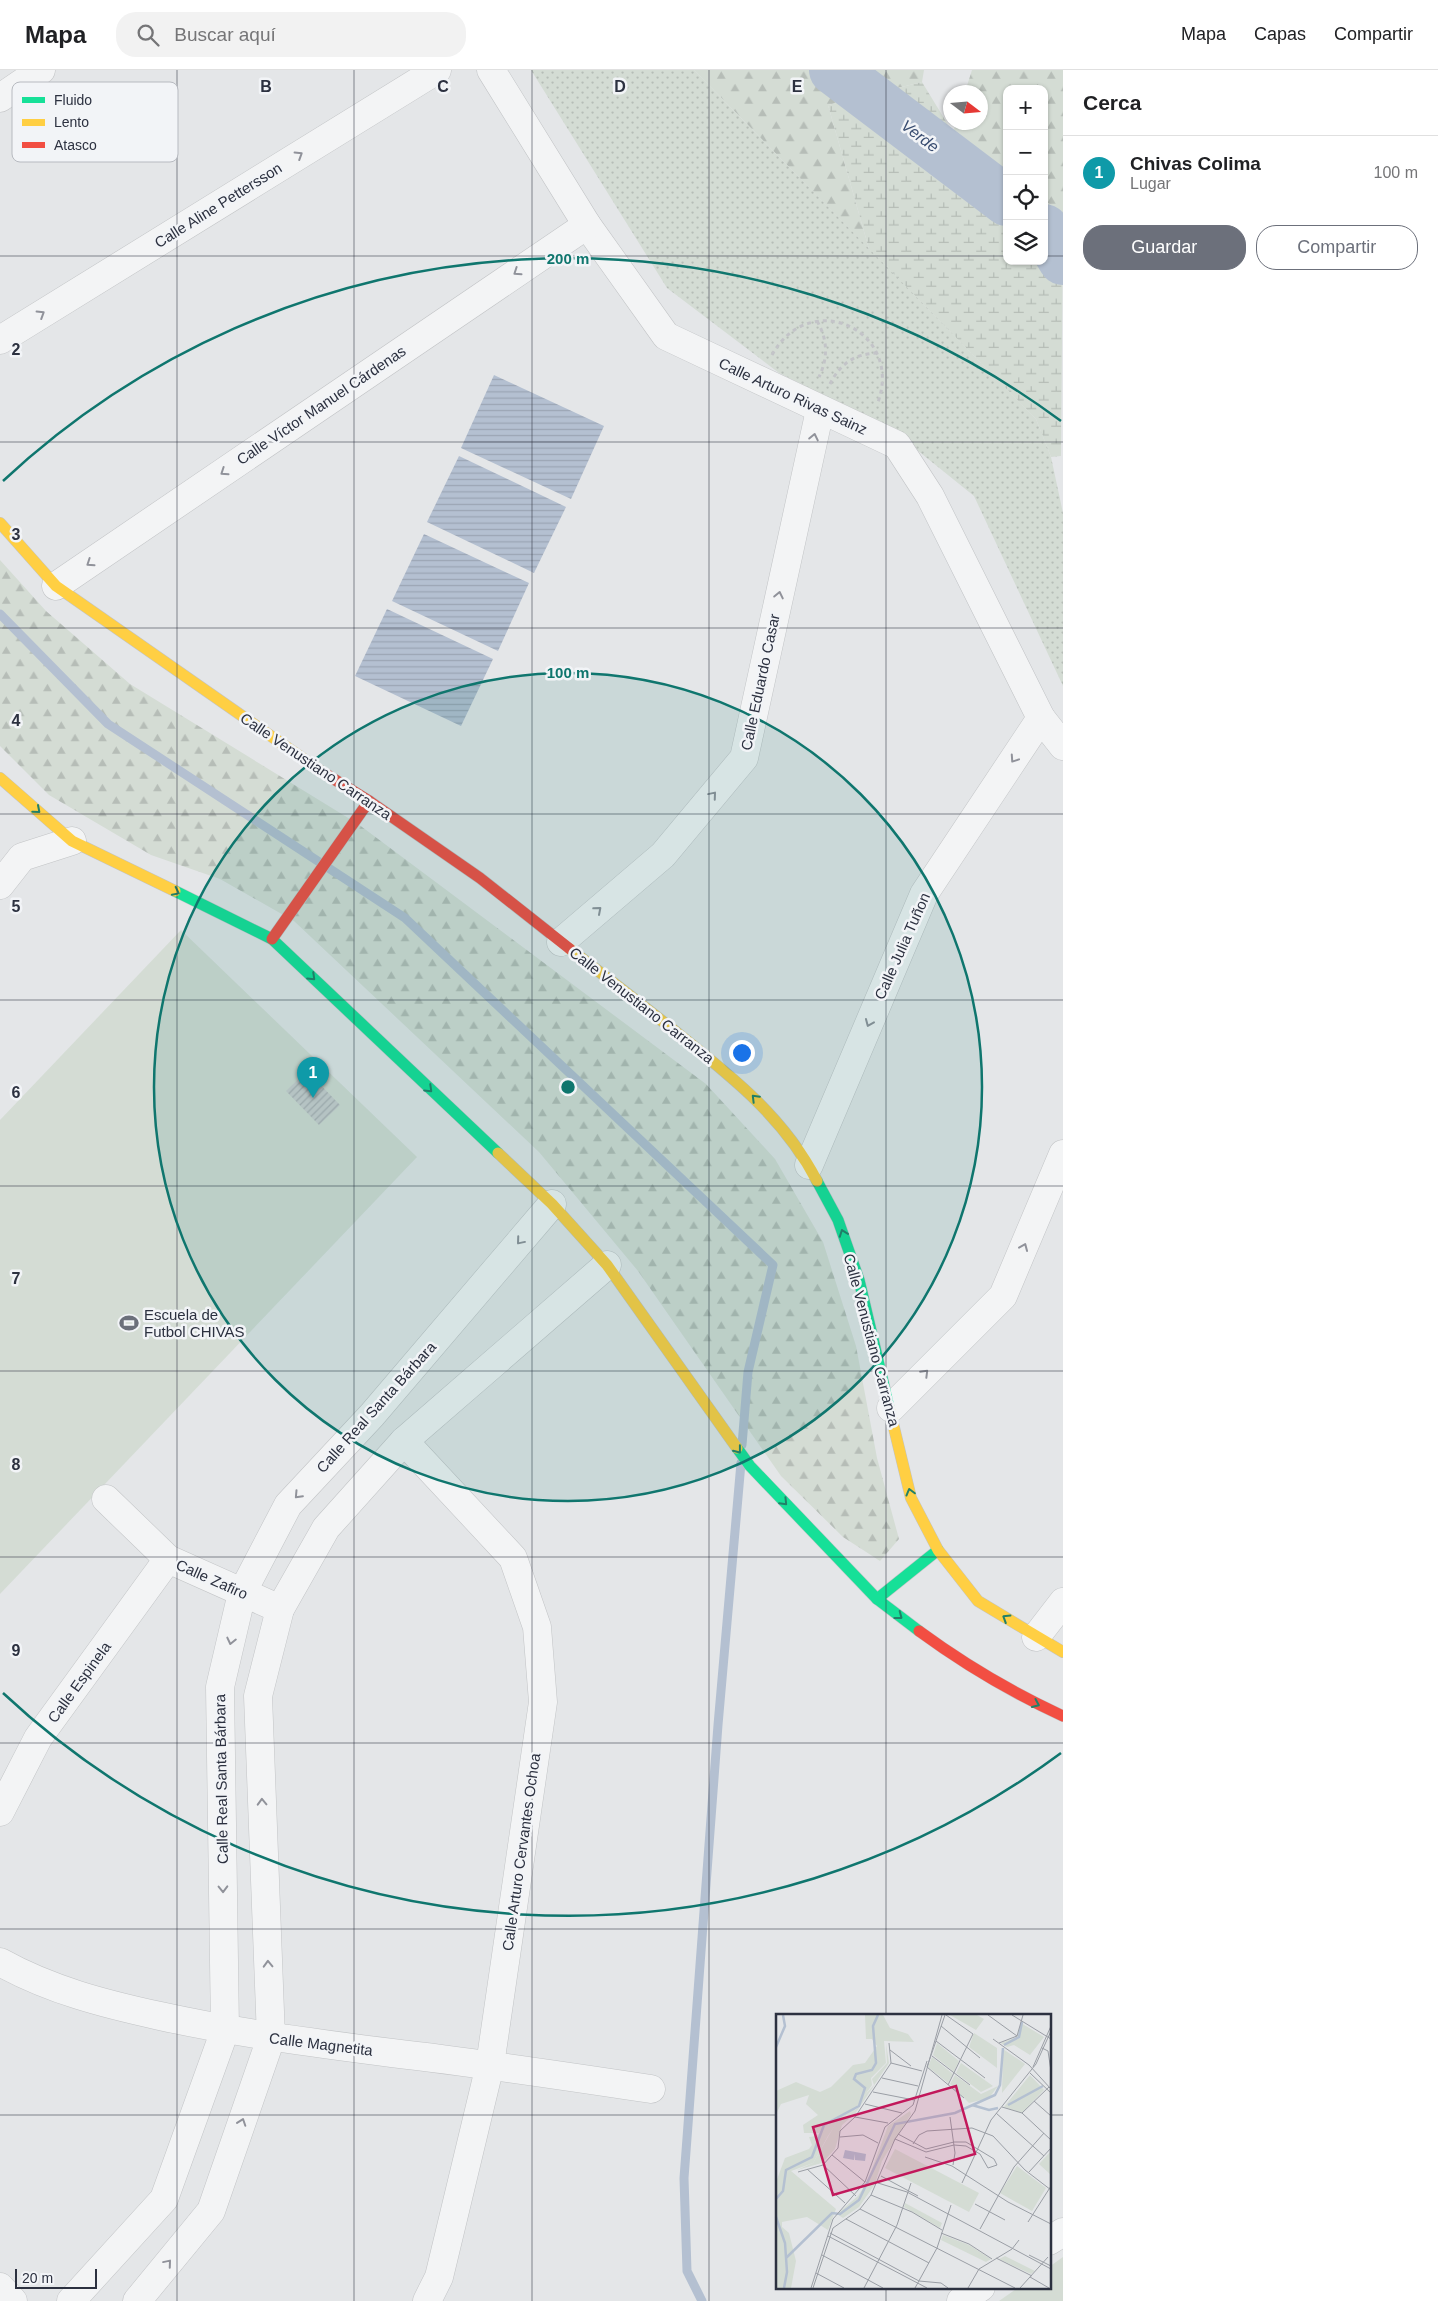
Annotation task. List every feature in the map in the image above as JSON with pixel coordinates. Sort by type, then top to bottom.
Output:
[{"type":"street","points":[[23,82],[41,70]]},
{"type":"street","name":"Calle Aline Pettersson","points":[[0,340],[437,70]]},
{"type":"street","name":"Calle Arturo Rivas Sainz","points":[[491,70],[586,225],[666,336],[824,398],[897,445],[930,496],[1042,718],[1063,746]]},
{"type":"street","points":[[0,98],[12,90]]},
{"type":"street","name":"Calle Víctor Manuel Cárdenas","points":[[56,586],[586,225]]},
{"type":"street","name":"Calle Eduardo Casar","points":[[562,942],[663,855],[744,758],[824,398]]},
{"type":"street","name":"Calle Venustiano Carranza","points":[[0,523],[56,586],[342,786],[369,801],[480,878],[738,1081],[769,1112],[809,1165],[838,1220],[859,1280],[911,1498],[938,1550],[978,1601],[1063,1652]]},
{"type":"street","name":"Calle Julia Tuñon","points":[[809,1165],[924,894],[1042,718]]},
{"type":"street","points":[[0,778],[72,841],[272,939],[552,1204],[607,1265],[725,1434],[750,1466],[878,1599],[946,1650],[1025,1699],[1063,1716]]},
{"type":"street","points":[[272,939],[369,801]]},
{"type":"street","points":[[0,885],[22,857],[72,841]]},
{"type":"street","points":[[890,1408],[1003,1296],[1063,1154]]},
{"type":"street","name":"Calle Real Santa Bárbara","points":[[71,2301],[164,2199],[225,2030],[220,1687],[242,1593],[288,1505],[372,1415],[552,1204]]},
{"type":"street","points":[[137,2301],[211,2211],[271,2038],[258,1696],[280,1609],[326,1528],[404,1442],[607,1265]]},
{"type":"street","name":"Calle Arturo Cervantes Ochoa","points":[[404,1442],[513,1558],[536,1627],[543,1702],[490,2065],[439,2278],[427,2301]]},
{"type":"street","name":"Calle Zafiro","points":[[106,1499],[168,1559],[280,1609]]},
{"type":"street","points":[[878,1599],[938,1550]]},
{"type":"street","name":"Calle Espinela","points":[[0,1812],[38,1738],[168,1559]]},
{"type":"street","points":[[1036,1637],[1063,1602]]},
{"type":"street","name":"Calle Magnetita","points":[[0,1962],[26,1977],[101,2003],[225,2030],[271,2038],[490,2065],[651,2089]]},
{"type":"street","points":[[1050,2240],[1063,2232]]},
{"type":"street","points":[[0,2287],[13,2301]]},
{"type":"street","points":[[961,2301],[980,2288]]},
{"type":"path","points":[[771,357],[779,342],[793,330],[817,322],[831,320],[850,326],[866,337],[878,353],[884,372],[883,392],[875,410]]},
{"type":"path","points":[[817,322],[824,334],[827,350],[818,380]]},
{"type":"path","points":[[824,398],[835,374],[848,360],[864,354],[878,353]]},
{"type":"green space","points":[[531,70],[694,70],[1036,419],[1051,457],[1063,513],[1063,686],[974,496],[891,429],[779,373],[667,288]]},
{"type":"green space","points":[[694,70],[924,70],[922,82],[828,105],[869,249]]},
{"type":"green space","points":[[972,70],[1063,70],[1063,226],[1055,208],[1048,203],[1048,85],[1003,85],[1003,170],[953,133],[954,130],[988,130],[988,85],[967,85]]},
{"type":"green space","points":[[922,82],[943,117],[943,130],[951,130],[1003,170],[1003,265],[1048,265],[1048,203],[1055,208],[1063,226],[1061,456],[1051,457],[1036,419],[869,249],[828,105]]},
{"type":"green space","points":[[0,560],[46,611],[130,684],[358,824],[706,1084],[775,1159],[823,1242],[856,1346],[877,1458],[899,1539],[880,1561],[843,1537],[781,1476],[638,1271],[539,1152],[294,921],[220,879],[151,855],[49,795],[0,746]]},
{"type":"green space","name":"Escuela de Futbol CHIVAS","points":[[181,930],[417,1157],[0,1594],[0,1120]]},
{"type":"green space","points":[[1063,2257],[1063,2301],[999,2301],[1018,2288],[1050,2288],[1050,2266]]},
{"type":"water","points":[[494,375],[604,426],[571,499],[461,448]]},
{"type":"water","points":[[459,456],[566,507],[534,573],[427,522]]},
{"type":"water","points":[[424,534],[529,583],[498,651],[392,601]]},
{"type":"water","points":[[387,609],[493,659],[461,726],[355,676]]},
{"type":"building","points":[[307,1071],[340,1105],[319,1125],[286,1091]]},
{"type":"waterway","name":"Verde","points":[[834,70],[1003,198]]},
{"type":"waterway","name":"Verde","points":[[1048,236],[1063,260]]},
{"type":"waterway","points":[[0,614],[108,724],[405,918],[773,1265],[748,1372],[742,1445]]},
{"type":"waterway","points":[[702,2301],[687,2271],[684,2178],[718,1725],[741,1463]]},
{"type":"traffic: fast","points":[[175,891],[272,939],[498,1153]]},
{"type":"traffic: fast","points":[[817,1181],[838,1220],[859,1280],[889,1407]]},
{"type":"traffic: fast","points":[[737,1448],[750,1466],[877,1599],[919,1631]]},
{"type":"traffic: fast","points":[[877,1599],[938,1550]]},
{"type":"traffic: slow","points":[[0,523],[56,586],[321,771]]},
{"type":"traffic: slow","points":[[0,778],[72,841],[175,891]]},
{"type":"traffic: slow","points":[[570,949],[696,1048],[755,1099],[789,1137],[817,1181]]},
{"type":"traffic: slow","points":[[498,1153],[552,1204],[607,1265],[737,1448]]},
{"type":"traffic: slow","points":[[889,1407],[911,1498],[938,1550],[978,1601],[1063,1652]]},
{"type":"traffic: jam","points":[[321,771],[369,801],[480,878],[570,949]]},
{"type":"traffic: jam","points":[[272,939],[369,801]]},
{"type":"traffic: jam","points":[[919,1631],[989,1677],[1063,1716]]},
{"type":"place","name":"Chivas Colima","points":[[313,1098]]},
{"type":"place","name":"Escuela de Futbol CHIVAS","points":[[129,1323]]}]
